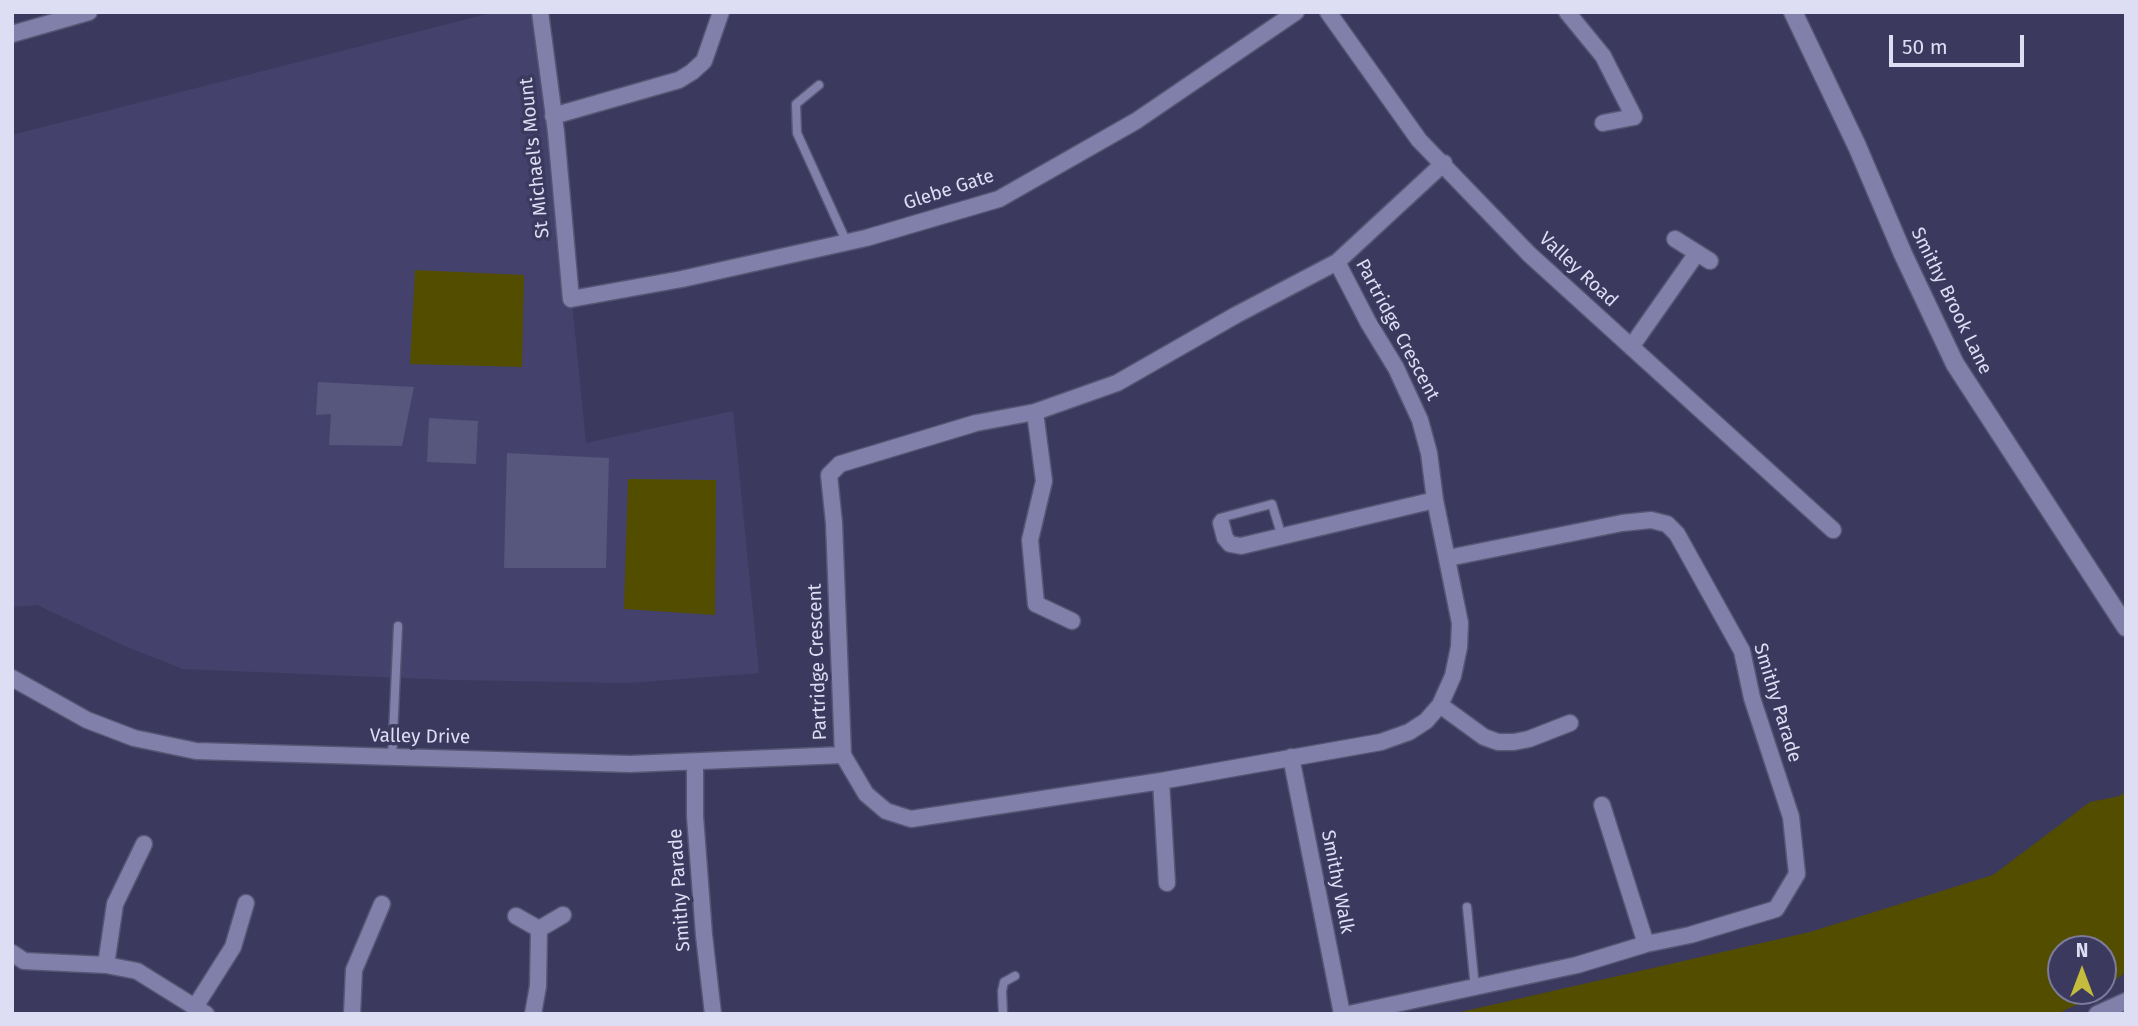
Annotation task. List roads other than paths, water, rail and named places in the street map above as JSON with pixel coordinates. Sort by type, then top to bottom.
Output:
[{"type":"street","points":[[12,34],[89,12]]},
{"type":"street","name":"St Michael's Mount","points":[[540,12],[571,299]]},
{"type":"street","points":[[553,116],[678,80],[692,72],[704,61],[721,12]]},
{"type":"street","name":"Glebe Gate","points":[[571,299],[682,279],[846,243],[999,199],[1136,121],[1296,12]]},
{"type":"street","name":"Valley Road","points":[[1328,12],[1419,140],[1529,254],[1833,530]]},
{"type":"street","points":[[1567,12],[1603,56],[1634,117],[1603,123]]},
{"type":"street","name":"Smithy Brook Lane","points":[[1793,12],[1857,146],[1903,254],[1955,364],[2126,627]]},
{"type":"street","name":"Partridge Crescent","points":[[1337,262],[1396,368],[1420,420],[1429,453],[1435,500],[1460,622],[1460,635],[1452,676],[1440,705],[1426,721],[1409,732],[1381,742],[1161,781],[912,819],[886,811],[866,794],[843,755],[834,523],[829,475],[840,464],[976,423],[1035,412],[1117,383],[1236,315],[1337,262],[1444,163]]},
{"type":"street","points":[[1632,347],[1704,257],[1675,239]]},
{"type":"street","points":[[1035,412],[1044,481],[1030,540],[1036,604],[1072,621]]},
{"type":"street","points":[[1221,523],[1225,538],[1230,544],[1250,544],[1435,500]]},
{"type":"street","name":"Smithy Parade","points":[[1349,1014],[1577,965],[1776,909],[1797,874],[1791,817],[1752,698],[1742,651],[1677,534],[1667,524],[1651,520],[1622,523],[1448,558]]},
{"type":"street","name":"Valley Drive","points":[[12,678],[88,720],[122,733],[196,751],[630,764],[843,755]]},
{"type":"street","points":[[1440,705],[1484,737],[1498,741],[1514,743],[1570,723]]},
{"type":"street","name":"Smithy Walk","points":[[1291,757],[1342,1014]]},
{"type":"street","name":"Smithy Parade","points":[[695,763],[695,816],[713,1014]]},
{"type":"street","points":[[1161,781],[1167,883]]},
{"type":"street","points":[[1602,805],[1646,944]]},
{"type":"street","points":[[106,965],[115,904],[144,844]]},
{"type":"street","points":[[12,953],[24,961],[106,965],[136,971],[201,1010],[233,947],[246,903]]},
{"type":"street","points":[[352,1014],[354,970],[382,904]]},
{"type":"street","points":[[539,929],[563,915]]},
{"type":"street","points":[[516,916],[539,929]]},
{"type":"street","points":[[533,1014],[538,986],[539,929]]},
{"type":"street","points":[[2096,1014],[2126,1001]]},
{"type":"lane","points":[[819,85],[796,104],[797,133],[846,243]]},
{"type":"lane","points":[[1221,523],[1220,518],[1272,504],[1282,537]]},
{"type":"lane","points":[[392,757],[398,626]]},
{"type":"lane","points":[[1467,907],[1475,988]]},
{"type":"lane","points":[[1003,1014],[1004,982],[1015,976]]}]
